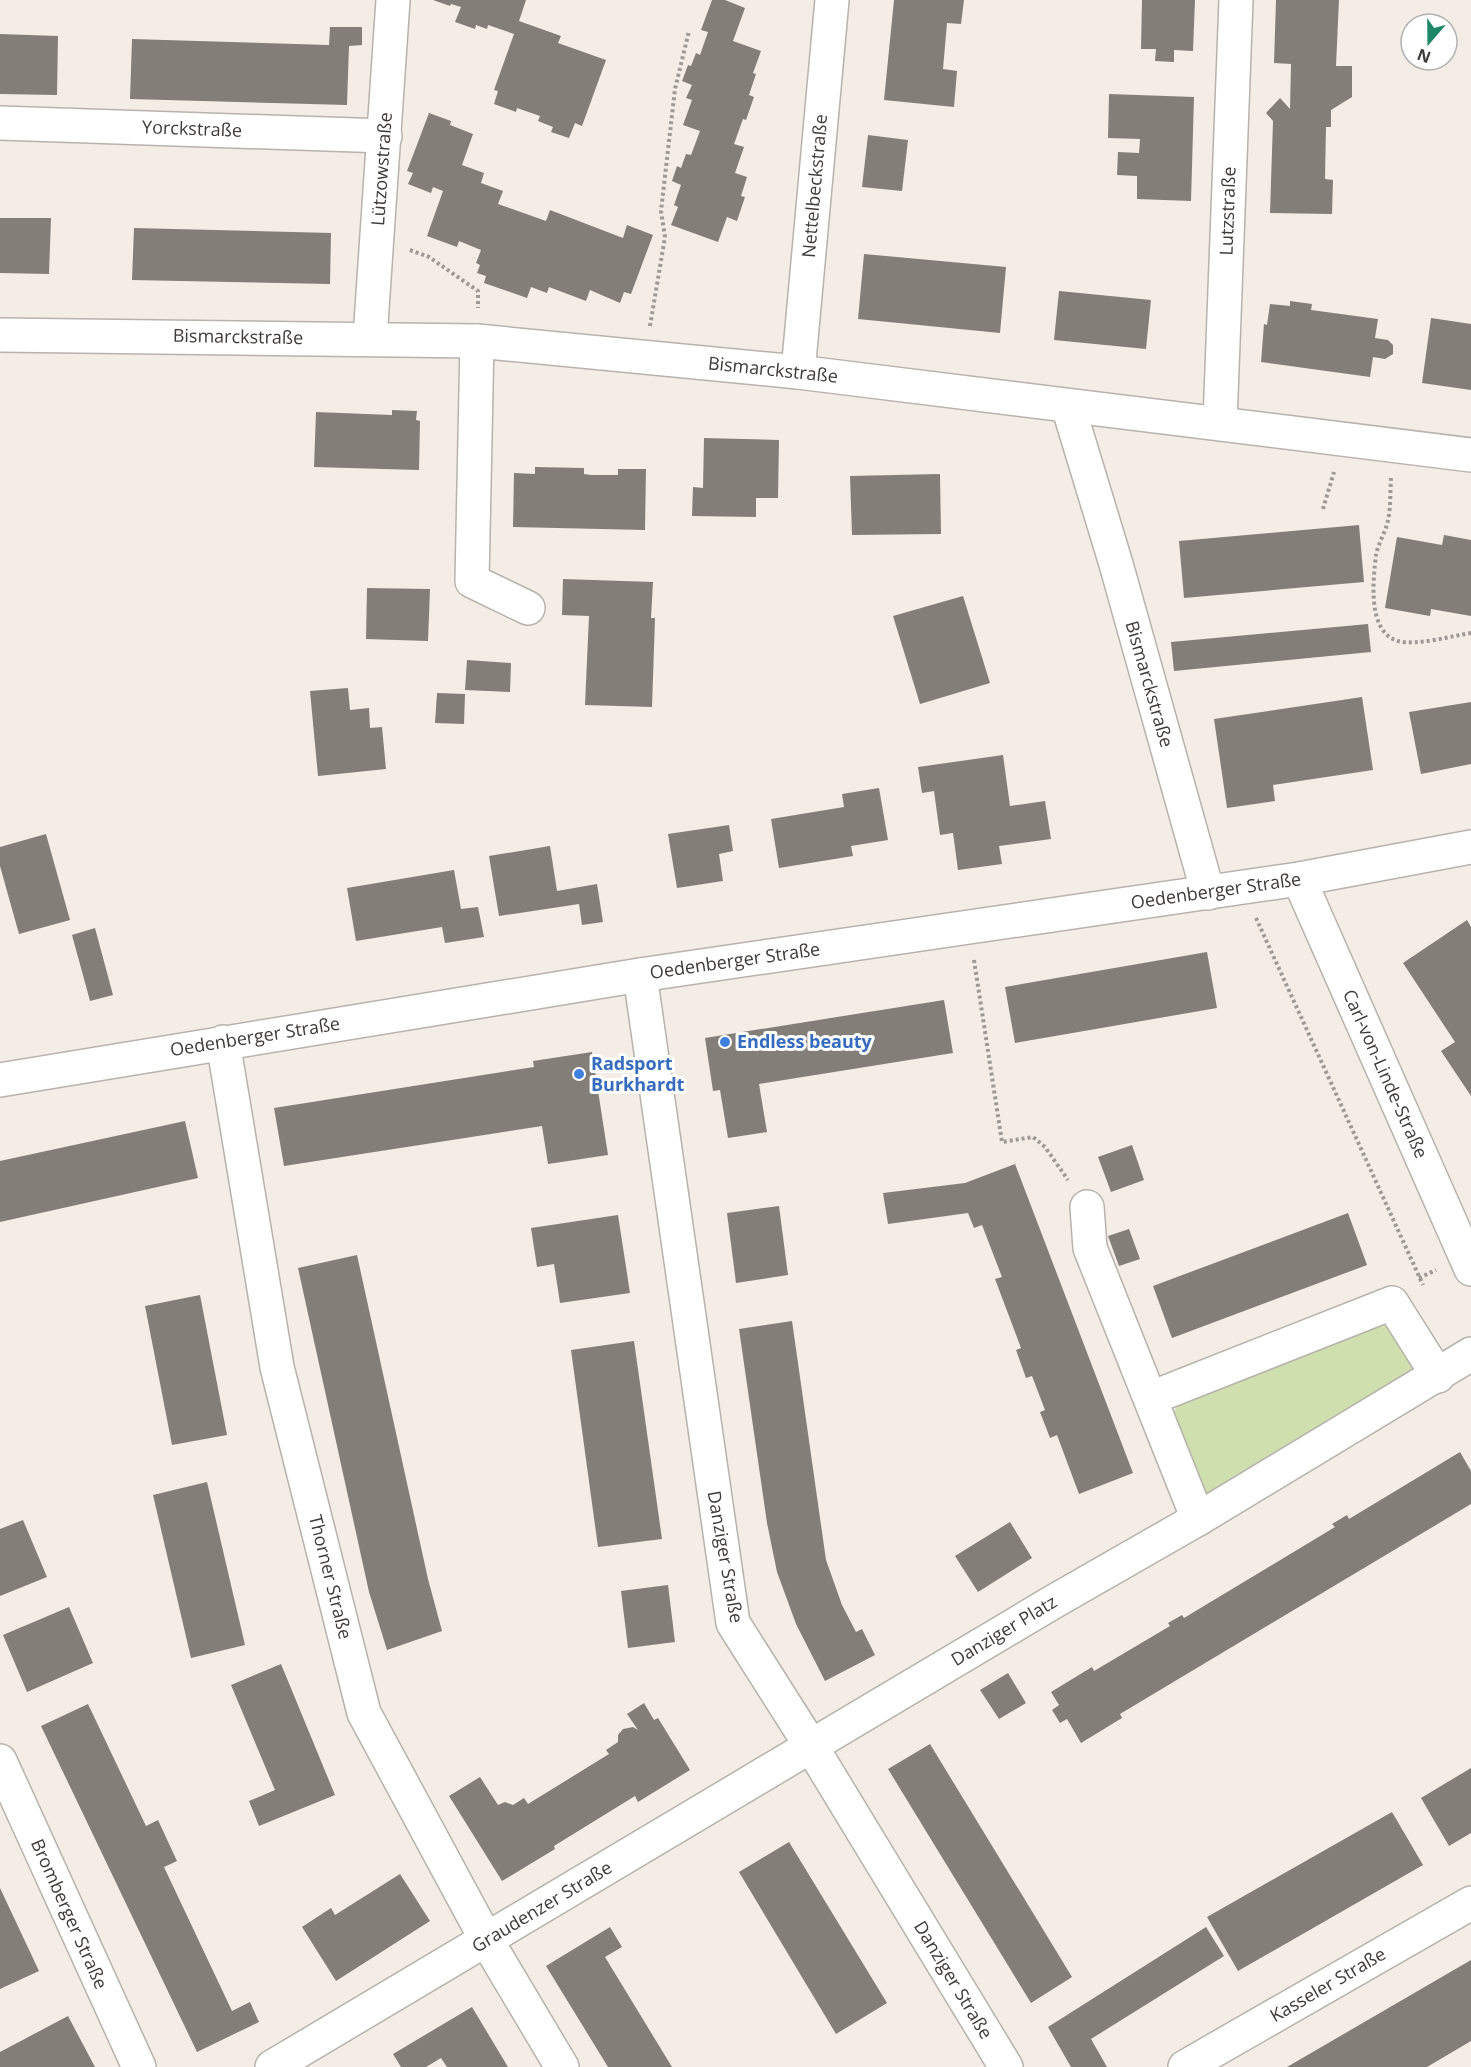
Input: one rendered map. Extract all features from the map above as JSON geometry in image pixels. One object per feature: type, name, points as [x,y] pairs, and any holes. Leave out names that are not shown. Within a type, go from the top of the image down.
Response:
[{"type":"street","name":"Lützowstraße","points":[[370,338],[393,0]]},
{"type":"street","name":"Nettelbeckstraße","points":[[798,372],[832,0]]},
{"type":"street","name":"Lutzstraße","points":[[1220,422],[1236,0]]},
{"type":"street","name":"Yorckstraße","points":[[0,123],[385,136]]},
{"type":"street","name":"Bismarckstraße","points":[[0,335],[477,341],[798,372],[1068,406],[1220,422],[1471,455]]},
{"type":"street","points":[[477,341],[472,581],[528,608]]},
{"type":"street","name":"Bismarckstraße","points":[[1068,406],[1116,564],[1208,892]]},
{"type":"street","name":"Oedenberger Straße","points":[[0,1080],[640,975],[1299,879],[1471,847]]},
{"type":"street","name":"Carl-von-Linde-Straße","points":[[1299,879],[1468,1263]]},
{"type":"street","name":"Danziger Straße","points":[[640,975],[733,1623],[811,1746],[1006,2067]]},
{"type":"street","name":"Thorner Straße","points":[[223,1042],[277,1367],[364,1713],[487,1941],[562,2067]]},
{"type":"street","points":[[1087,1207],[1090,1248],[1198,1519]]},
{"type":"street","points":[[1151,1398],[1392,1303],[1438,1376]]},
{"type":"street","name":"Danziger Platz","points":[[811,1746],[1198,1519],[1471,1354]]},
{"type":"street","name":"Graudenzer Straße","points":[[272,2067],[811,1746]]},
{"type":"street","name":"Bromberger Straße","points":[[0,1761],[139,2067]]},
{"type":"street","name":"Kasseler Straße","points":[[1185,2067],[1471,1903]]},
{"type":"path","points":[[644,357],[665,237],[661,211],[675,89],[690,31]]},
{"type":"path","points":[[409,249],[429,256],[478,291],[477,341]]},
{"type":"path","points":[[1392,445],[1388,519],[1377,553],[1374,603],[1380,629],[1386,636],[1399,641],[1412,642],[1471,633]]},
{"type":"path","points":[[1242,887],[1425,1288]]},
{"type":"path","points":[[968,926],[1002,1142],[1033,1137],[1045,1147],[1087,1207]]},
{"type":"path","points":[[1392,1303],[1419,1278],[1468,1263]]},
{"type":"green space","points":[[1383,1325],[1395,1329],[1416,1370],[1216,1496],[1204,1493],[1172,1423],[1173,1413],[1179,1403],[1354,1333]]},
{"type":"building","points":[[433,0],[526,0],[519,21],[561,36],[558,43],[606,60],[582,126],[575,123],[569,138],[551,132],[553,127],[538,121],[540,116],[517,108],[516,112],[494,104],[498,91],[494,90],[514,34],[488,25],[487,29],[476,25],[475,29],[455,22],[461,7]]},
{"type":"building","points":[[712,0],[725,0],[745,8],[733,41],[761,51],[753,73],[756,74],[749,95],[754,97],[734,144],[744,147],[735,173],[747,177],[741,196],[745,197],[737,221],[727,217],[718,242],[671,225],[678,207],[674,205],[681,185],[672,181],[677,166],[681,168],[686,154],[691,155],[700,131],[683,125],[692,100],[686,98],[692,85],[682,81],[696,53],[700,55],[708,32],[701,30]]},
{"type":"building","points":[[894,0],[964,0],[961,24],[947,23],[943,69],[957,71],[954,107],[884,100]]},
{"type":"building","points":[[1142,0],[1195,0],[1193,51],[1174,50],[1174,62],[1155,61],[1156,49],[1141,49]]},
{"type":"building","points":[[1276,0],[1339,0],[1336,66],[1352,66],[1352,97],[1331,110],[1331,127],[1326,127],[1325,179],[1333,180],[1332,214],[1270,213],[1273,121],[1266,113],[1280,98],[1290,109],[1291,64],[1274,63]]},
{"type":"building","points":[[330,27],[362,27],[362,45],[349,46],[347,105],[130,99],[132,39],[329,45]]},
{"type":"building","points":[[0,34],[58,36],[57,95],[0,94]]},
{"type":"building","points":[[1109,94],[1194,97],[1191,201],[1137,199],[1137,176],[1117,175],[1118,152],[1139,153],[1140,139],[1108,138]]},
{"type":"building","points":[[429,113],[451,121],[450,125],[473,134],[462,165],[484,173],[481,183],[503,191],[498,204],[546,221],[550,210],[623,238],[627,225],[653,235],[631,294],[624,292],[620,303],[590,290],[586,301],[549,287],[547,293],[531,287],[527,298],[484,283],[486,276],[477,273],[480,265],[476,263],[481,250],[459,241],[457,247],[427,236],[443,191],[433,187],[431,193],[408,184],[413,173],[407,171]]},
{"type":"building","points":[[868,135],[908,140],[902,191],[862,187]]},
{"type":"building","points":[[0,218],[51,218],[49,274],[0,273]]},
{"type":"building","points":[[134,228],[331,233],[330,284],[132,280]]},
{"type":"building","points":[[864,254],[1006,267],[1000,333],[858,319]]},
{"type":"building","points":[[1059,291],[1151,300],[1146,349],[1054,340]]},
{"type":"building","points":[[1290,301],[1312,304],[1311,310],[1378,319],[1375,338],[1388,340],[1393,345],[1393,354],[1385,359],[1373,357],[1370,377],[1261,362],[1264,324],[1267,325],[1270,304],[1290,306]]},
{"type":"building","points":[[1431,318],[1471,324],[1471,390],[1422,383]]},
{"type":"building","points":[[392,410],[417,411],[416,420],[420,421],[419,470],[314,467],[316,412],[392,415]]},
{"type":"building","points":[[704,438],[779,440],[778,498],[756,498],[756,517],[692,516],[693,487],[703,488]]},
{"type":"building","points":[[535,467],[584,468],[584,474],[591,475],[618,475],[618,469],[646,469],[645,530],[513,527],[514,473],[535,474]]},
{"type":"building","points":[[940,474],[941,534],[852,535],[850,476]]},
{"type":"building","points":[[1359,525],[1364,582],[1184,598],[1179,541]]},
{"type":"building","points":[[1444,535],[1471,540],[1471,616],[1431,609],[1430,616],[1385,608],[1397,537],[1442,545]]},
{"type":"building","points":[[563,579],[653,582],[651,618],[655,618],[652,707],[585,705],[589,616],[562,615]]},
{"type":"building","points":[[367,588],[430,589],[428,641],[366,639]]},
{"type":"building","points":[[963,596],[990,683],[920,704],[893,616]]},
{"type":"building","points":[[1368,624],[1371,652],[1174,671],[1171,642]]},
{"type":"building","points":[[467,660],[511,663],[510,692],[465,690]]},
{"type":"building","points":[[348,688],[350,710],[369,708],[370,728],[382,727],[386,769],[318,776],[310,691]]},
{"type":"building","points":[[437,693],[465,694],[464,724],[435,723]]},
{"type":"building","points":[[1362,697],[1373,770],[1273,785],[1275,801],[1227,808],[1214,719]]},
{"type":"building","points":[[1471,702],[1471,764],[1421,774],[1409,712]]},
{"type":"building","points":[[1003,755],[1010,806],[1045,801],[1051,839],[999,846],[1002,864],[958,870],[953,833],[940,835],[934,791],[922,793],[918,767]]},
{"type":"building","points":[[879,788],[888,840],[851,846],[853,856],[779,868],[771,819],[844,807],[842,794]]},
{"type":"building","points":[[729,825],[733,851],[719,854],[723,881],[677,888],[668,834]]},
{"type":"building","points":[[46,834],[70,920],[19,934],[0,866],[0,847]]},
{"type":"building","points":[[550,846],[557,891],[597,884],[603,922],[582,925],[579,904],[499,916],[489,856]]},
{"type":"building","points":[[454,870],[461,909],[478,907],[484,937],[445,943],[442,927],[356,941],[347,888]]},
{"type":"building","points":[[1467,920],[1471,927],[1471,1096],[1441,1051],[1455,1042],[1403,963]]},
{"type":"building","points":[[95,928],[113,995],[90,1001],[72,935]]},
{"type":"building","points":[[1207,952],[1217,1008],[1015,1043],[1005,987]]},
{"type":"building","points":[[944,1000],[953,1053],[759,1084],[767,1132],[728,1138],[720,1090],[713,1091],[705,1038]]},
{"type":"building","points":[[592,1052],[608,1155],[548,1164],[542,1126],[284,1166],[274,1108],[534,1067],[533,1061]]},
{"type":"building","points":[[185,1121],[198,1178],[0,1222],[0,1161]]},
{"type":"building","points":[[1132,1145],[1144,1180],[1111,1192],[1098,1157]]},
{"type":"building","points":[[1015,1164],[1133,1473],[1079,1494],[1057,1435],[1050,1438],[1040,1412],[1045,1410],[1032,1376],[1026,1378],[1016,1350],[1021,1348],[995,1279],[1002,1277],[982,1225],[974,1228],[968,1213],[888,1224],[883,1193],[965,1183]]},
{"type":"building","points":[[779,1206],[788,1275],[736,1283],[727,1213]]},
{"type":"building","points":[[1348,1213],[1367,1265],[1172,1338],[1153,1286]]},
{"type":"building","points":[[618,1215],[630,1293],[560,1303],[554,1264],[537,1267],[531,1228]]},
{"type":"building","points":[[1129,1229],[1140,1259],[1119,1266],[1108,1236]]},
{"type":"building","points":[[357,1255],[428,1579],[442,1631],[387,1650],[369,1592],[298,1268]]},
{"type":"building","points":[[200,1295],[227,1435],[172,1445],[145,1306]]},
{"type":"building","points":[[792,1321],[826,1560],[842,1605],[856,1632],[862,1629],[875,1655],[825,1681],[796,1624],[777,1572],[767,1523],[739,1329]]},
{"type":"building","points":[[634,1341],[662,1539],[598,1547],[571,1350]]},
{"type":"building","points":[[1460,1452],[1471,1471],[1471,1504],[1120,1714],[1122,1718],[1081,1743],[1067,1719],[1060,1723],[1052,1710],[1059,1705],[1051,1692],[1092,1667],[1094,1671],[1170,1626],[1168,1623],[1182,1615],[1184,1618],[1335,1527],[1332,1524],[1347,1515],[1349,1519]]},
{"type":"building","points":[[207,1482],[245,1645],[191,1658],[153,1495]]},
{"type":"building","points":[[23,1520],[47,1577],[0,1596],[0,1529]]},
{"type":"building","points":[[1010,1522],[1032,1558],[978,1592],[955,1556]]},
{"type":"building","points":[[668,1585],[675,1642],[628,1648],[621,1591]]},
{"type":"building","points":[[69,1607],[93,1663],[27,1692],[3,1635]]},
{"type":"building","points":[[281,1664],[335,1795],[259,1826],[249,1801],[275,1790],[231,1685]]},
{"type":"building","points":[[1008,1673],[1026,1703],[999,1719],[980,1690]]},
{"type":"building","points":[[644,1703],[654,1720],[658,1718],[690,1770],[638,1802],[635,1796],[502,1881],[449,1796],[480,1777],[498,1805],[505,1802],[513,1805],[524,1798],[528,1804],[609,1754],[606,1750],[618,1742],[618,1735],[623,1729],[633,1727],[638,1730],[627,1714]]},
{"type":"building","points":[[88,1704],[146,1826],[158,1820],[177,1861],[164,1867],[232,2011],[250,2002],[259,2022],[197,2052],[41,1726]]},
{"type":"building","points":[[930,1744],[1072,1977],[1031,2003],[888,1769]]},
{"type":"building","points":[[1471,1768],[1471,1833],[1449,1846],[1421,1798]]},
{"type":"building","points":[[1392,1812],[1423,1865],[1238,1971],[1207,1917]]},
{"type":"building","points":[[789,1842],[887,2003],[836,2034],[739,1872]]},
{"type":"building","points":[[400,1874],[430,1921],[336,1981],[302,1927],[331,1908],[335,1915]]},
{"type":"building","points":[[0,1888],[39,1971],[0,1989]]},
{"type":"building","points":[[610,1927],[622,1947],[605,1957],[672,2067],[608,2067],[546,1966]]},
{"type":"building","points":[[1206,1927],[1224,1956],[1091,2039],[1107,2067],[1071,2067],[1048,2027]]},
{"type":"building","points":[[1471,1960],[1471,2041],[1427,2067],[1287,2067]]},
{"type":"building","points":[[472,2007],[508,2067],[447,2067],[441,2058],[426,2067],[401,2067],[393,2054]]},
{"type":"building","points":[[68,2016],[95,2067],[0,2067],[0,2052]]},
{"type":"place","name":"Endless beauty","points":[[725,1042]]},
{"type":"place","name":"Radsport Burkhardt","points":[[579,1074]]}]
